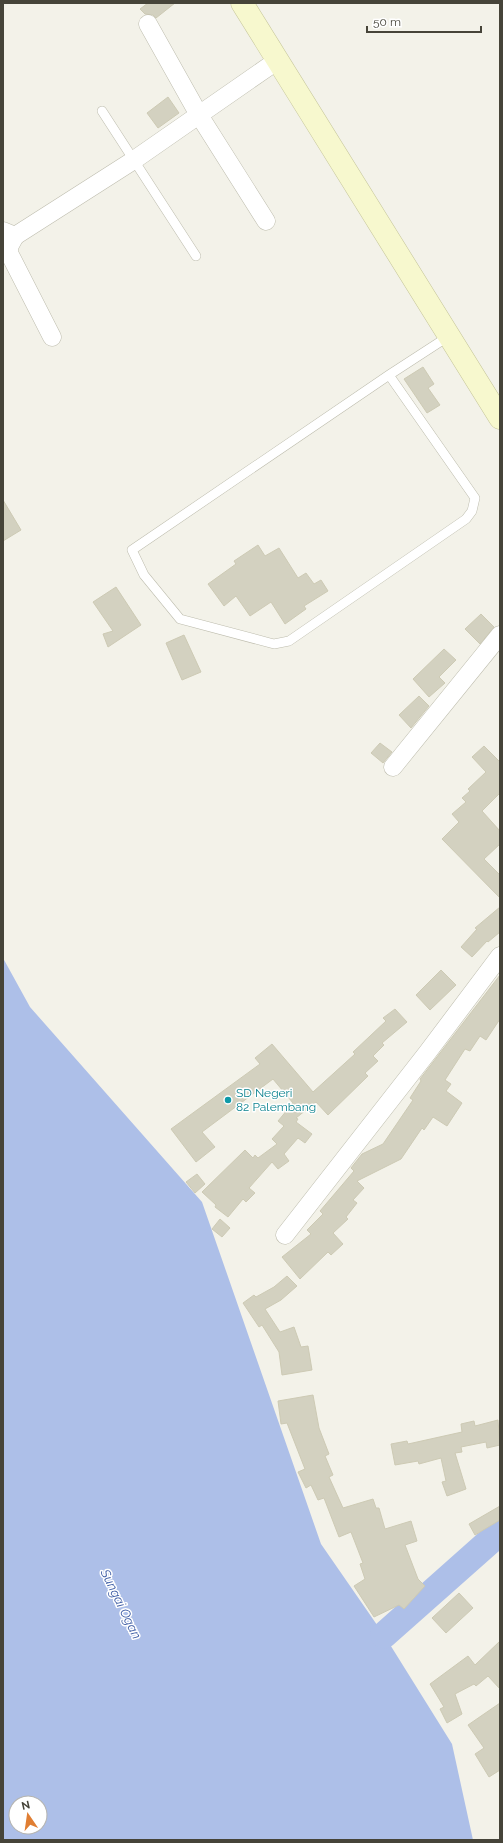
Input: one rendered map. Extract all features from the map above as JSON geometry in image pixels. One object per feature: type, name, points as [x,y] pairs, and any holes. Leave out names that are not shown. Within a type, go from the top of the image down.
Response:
[{"type":"street","points":[[242,3],[500,418]]},
{"type":"street","points":[[148,24],[198,115],[266,221]]},
{"type":"street","points":[[52,337],[9,253],[9,234],[134,160],[278,60]]},
{"type":"street","points":[[393,767],[500,635]]},
{"type":"street","points":[[286,1235],[500,956]]},
{"type":"lane","points":[[102,111],[196,256]]},
{"type":"lane","points":[[389,375],[475,498],[472,511],[466,519],[289,641],[274,644],[180,619],[144,575],[132,550],[389,375],[449,336]]},
{"type":"water","name":"Sungai Ogan","points":[[3,958],[30,1007],[202,1202],[321,1544],[384,1635],[452,1744],[473,1840],[3,1840]]},
{"type":"building","points":[[148,3],[175,3],[156,18],[153,15],[145,14],[140,9]]},
{"type":"building","points":[[168,97],[179,113],[158,128],[147,113]]},
{"type":"building","points":[[423,367],[434,384],[428,388],[440,405],[427,413],[404,379]]},
{"type":"building","points":[[3,500],[21,530],[3,541]]},
{"type":"building","points":[[258,545],[265,556],[279,548],[298,578],[306,573],[314,584],[321,580],[328,591],[304,606],[306,609],[285,624],[271,602],[250,616],[236,596],[224,606],[208,584],[236,564],[234,561]]},
{"type":"building","points":[[116,587],[141,625],[108,647],[103,634],[113,631],[93,602]]},
{"type":"building","points":[[481,614],[494,627],[480,644],[465,629]]},
{"type":"building","points":[[184,635],[201,672],[182,680],[166,643]]},
{"type":"building","points":[[444,649],[456,660],[439,677],[445,683],[429,697],[413,679]]},
{"type":"building","points":[[419,696],[429,706],[411,728],[399,715]]},
{"type":"building","points":[[380,743],[392,752],[383,763],[371,753]]},
{"type":"building","points":[[484,746],[500,762],[500,793],[482,811],[500,831],[500,844],[484,859],[500,875],[500,898],[442,839],[459,822],[452,814],[466,802],[462,798],[470,791],[468,789],[486,772],[472,757]]},
{"type":"building","points":[[500,907],[500,932],[488,942],[487,941],[472,957],[461,947],[477,929],[475,928]]},
{"type":"building","points":[[441,970],[456,985],[430,1010],[416,995]]},
{"type":"building","points":[[500,975],[500,1019],[486,1040],[480,1036],[470,1051],[465,1049],[445,1080],[451,1084],[446,1091],[462,1103],[447,1126],[433,1117],[424,1130],[422,1128],[401,1159],[357,1181],[364,1188],[353,1200],[357,1203],[346,1217],[348,1219],[333,1233],[343,1244],[331,1255],[328,1252],[300,1279],[282,1257],[311,1234],[307,1230],[323,1214],[320,1211],[354,1171],[351,1168],[362,1154],[383,1144],[413,1100],[410,1098],[421,1081],[420,1079]]},
{"type":"building","points":[[395,1009],[407,1022],[382,1043],[384,1045],[373,1056],[378,1061],[365,1073],[368,1076],[328,1115],[316,1102],[296,1118],[298,1119],[296,1122],[312,1134],[305,1143],[298,1138],[284,1154],[289,1161],[278,1169],[272,1162],[249,1188],[255,1193],[246,1202],[243,1199],[228,1217],[215,1207],[216,1205],[202,1192],[245,1150],[253,1158],[255,1155],[258,1158],[277,1144],[272,1139],[284,1126],[278,1121],[293,1103],[273,1079],[202,1132],[215,1147],[196,1162],[171,1129],[260,1064],[255,1058],[272,1044],[313,1092],[355,1054],[353,1052],[386,1021],[383,1018]]},
{"type":"building","points":[[197,1174],[205,1184],[195,1193],[186,1182]]},
{"type":"building","points":[[220,1219],[230,1228],[222,1237],[212,1229]]},
{"type":"building","points":[[287,1276],[297,1286],[281,1300],[265,1309],[280,1332],[294,1327],[301,1347],[308,1346],[312,1370],[282,1375],[279,1352],[262,1325],[259,1327],[243,1303],[254,1295],[256,1297],[274,1287]]},
{"type":"building","points":[[313,1395],[319,1428],[329,1454],[325,1456],[333,1475],[329,1477],[343,1508],[373,1499],[376,1508],[379,1508],[385,1529],[411,1521],[417,1541],[405,1545],[418,1579],[425,1586],[404,1609],[399,1605],[374,1617],[354,1586],[365,1579],[360,1564],[363,1563],[351,1532],[339,1537],[324,1498],[318,1500],[311,1485],[306,1488],[298,1472],[305,1469],[287,1423],[281,1424],[278,1401]]},
{"type":"building","points":[[498,1420],[500,1445],[487,1448],[486,1442],[461,1447],[462,1452],[455,1453],[466,1489],[447,1496],[442,1482],[446,1481],[441,1458],[419,1464],[418,1461],[395,1465],[391,1444],[407,1441],[408,1444],[462,1432],[461,1424],[474,1421],[475,1426]]},
{"type":"building","points":[[500,1506],[500,1520],[475,1535],[469,1524]]},
{"type":"building","points":[[459,1593],[473,1608],[446,1633],[432,1618]]},
{"type":"building","points":[[500,1641],[500,1689],[488,1676],[476,1686],[474,1684],[455,1694],[462,1714],[447,1723],[440,1709],[444,1707],[430,1684],[468,1656],[475,1665]]},
{"type":"building","points":[[500,1703],[500,1770],[489,1777],[475,1754],[484,1748],[468,1725]]},
{"type":"waterway","points":[[384,1635],[500,1532]]},
{"type":"place","name":"SD Negeri 82 Palembang","points":[[228,1100]]}]
